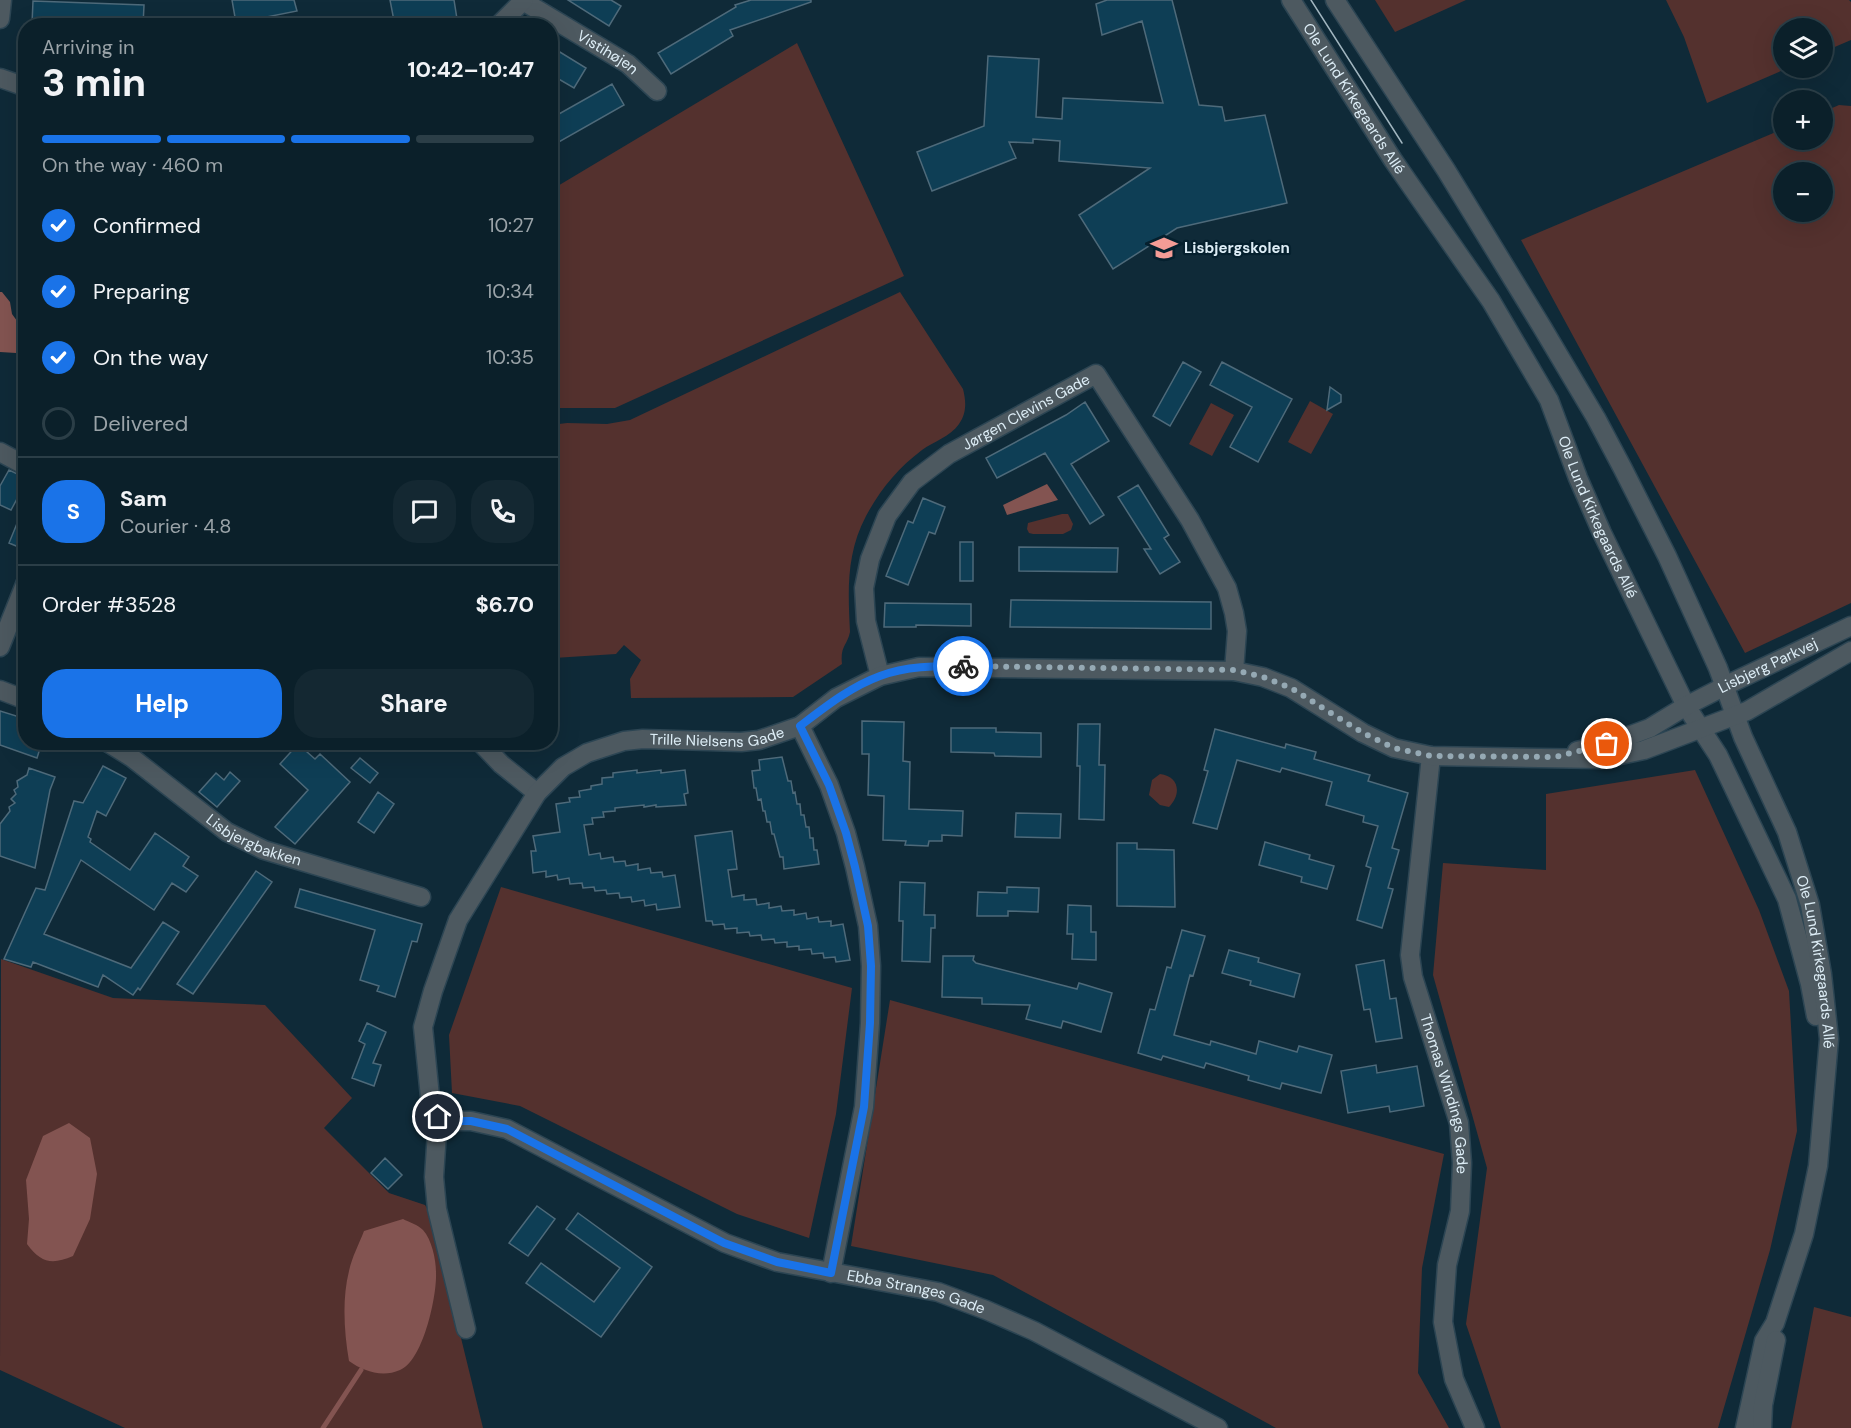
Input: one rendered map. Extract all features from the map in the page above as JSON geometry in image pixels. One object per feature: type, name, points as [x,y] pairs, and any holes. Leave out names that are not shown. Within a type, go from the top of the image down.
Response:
[{"type":"street","points":[[0,19],[2,0]]},
{"type":"street","name":"Vistihøjen","points":[[506,18],[524,0],[553,18]]},
{"type":"street","name":"Ole Lund Kirkegaards Allé","points":[[1291,0],[1380,141],[1491,301],[1549,400],[1578,478],[1602,533],[1686,706],[1718,755],[1787,899],[1810,984],[1825,1071]]},
{"type":"street","name":"Ole Lund Kirkegaards Allé","points":[[1335,0],[1446,170],[1596,418],[1667,555],[1718,668],[1735,716],[1787,832],[1810,905],[1822,974],[1829,1039],[1818,1166],[1804,1234],[1775,1323],[1764,1341],[1745,1428]]},
{"type":"street","name":"Vistihøjen","points":[[558,21],[628,64],[657,91]]},
{"type":"street","points":[[0,78],[18,84]]},
{"type":"street","name":"Jørgen Clevins Gade","points":[[880,676],[866,621],[864,588],[870,559],[886,516],[912,482],[949,454],[1096,374],[1190,520],[1227,588],[1234,613],[1237,644],[1234,670]]},
{"type":"street","points":[[0,452],[18,462]]},
{"type":"street","points":[[0,647],[18,602]]},
{"type":"street","name":"Lisbjerg Parkvej","points":[[1686,706],[1851,626]]},
{"type":"street","name":"Lisbjerg Parkvej","points":[[1735,716],[1784,692],[1851,651]]},
{"type":"street","name":"Trille Nielsens Gade","points":[[466,1329],[437,1209],[434,1177],[438,1117],[432,1111],[423,1026],[458,920],[537,793],[563,767],[587,753],[613,744],[643,739],[741,742],[759,740],[800,726],[836,698],[880,676],[919,667],[943,666],[1234,670],[1263,677],[1291,688],[1363,733],[1394,748],[1431,756],[1601,759],[1644,750],[1735,716]]},
{"type":"street","points":[[0,690],[18,697]]},
{"type":"street","name":"Trille Nielsens Gade","points":[[1555,757],[1607,744],[1650,728],[1686,706]]},
{"type":"street","points":[[800,726],[829,785],[846,833],[868,926],[871,966],[870,1023],[864,1107],[831,1273]]},
{"type":"street","name":"Lisbjergbakken","points":[[119,750],[227,832],[292,859],[421,897]]},
{"type":"street","points":[[488,750],[537,793]]},
{"type":"street","name":"Thomas Windings Gade","points":[[1431,756],[1410,956],[1413,977],[1459,1123],[1462,1163],[1460,1211],[1448,1265],[1443,1322],[1454,1379],[1475,1428]]},
{"type":"street","name":"Ebba Stranges Gade","points":[[438,1117],[507,1129],[724,1243],[777,1262],[938,1292],[986,1310],[1034,1330],[1218,1428]]},
{"type":"street","name":"Ole Lund Kirkegaards Allé","points":[[1762,1428],[1763,1405],[1776,1337],[1775,1323]]},
{"type":"shaded area","points":[[1375,0],[1466,0],[1395,32]]},
{"type":"shaded area","points":[[1666,0],[1849,0],[1851,2],[1851,40],[1833,48],[1833,18],[1773,18],[1773,74],[1707,103],[1684,37]]},
{"type":"shaded area","points":[[797,43],[904,276],[615,408],[558,408],[558,186]]},
{"type":"shaded area","points":[[1839,105],[1851,106],[1851,603],[1745,653],[1521,240],[1773,133],[1773,150],[1833,150],[1833,108]]},
{"type":"shaded area","points":[[0,292],[2,292],[10,302],[12,314],[18,322],[18,350],[16,353],[0,352]]},
{"type":"shaded area","points":[[900,292],[963,389],[965,402],[962,420],[956,428],[913,457],[897,472],[877,497],[859,530],[855,544],[849,587],[850,632],[843,650],[842,664],[793,697],[631,698],[630,679],[641,660],[624,645],[616,654],[558,658],[558,424],[607,424],[630,420]]},
{"type":"shaded area","points":[[1310,401],[1333,414],[1311,454],[1288,442]]},
{"type":"shaded area","points":[[1211,403],[1234,415],[1212,456],[1189,444]]},
{"type":"shaded area","points":[[1047,484],[1058,500],[1007,515],[1003,505]]},
{"type":"shaded area","points":[[1068,514],[1073,524],[1071,530],[1063,534],[1033,534],[1027,529],[1028,523]]},
{"type":"shaded area","points":[[1695,770],[1759,910],[1789,991],[1797,1131],[1770,1250],[1718,1428],[1501,1428],[1466,1324],[1487,1168],[1433,975],[1443,863],[1546,870],[1546,794]]},
{"type":"shaded area","points":[[1160,774],[1166,775],[1175,782],[1176,797],[1169,807],[1160,805],[1149,795],[1152,780]]},
{"type":"shaded area","points":[[501,887],[852,988],[836,1114],[809,1238],[737,1214],[520,1106],[452,1093],[449,1035]]},
{"type":"shaded area","points":[[1,959],[113,998],[265,1005],[352,1098],[324,1128],[389,1193],[425,1205],[431,1215],[483,1428],[125,1428],[0,1370]]},
{"type":"shaded area","points":[[890,1000],[1444,1154],[1422,1268],[1418,1373],[1449,1428],[1276,1428],[993,1275],[851,1246]]},
{"type":"shaded area","points":[[69,1123],[90,1138],[97,1174],[90,1219],[73,1256],[53,1261],[42,1259],[27,1244],[29,1219],[26,1180],[43,1136]]},
{"type":"shaded area","points":[[403,1219],[423,1230],[431,1245],[436,1268],[434,1297],[422,1341],[408,1364],[393,1372],[373,1372],[349,1361],[344,1316],[347,1282],[352,1261],[364,1231]]},
{"type":"shaded area","points":[[1814,1307],[1851,1317],[1851,1428],[1791,1428]]},
{"type":"building","points":[[232,0],[294,0],[297,11],[261,18],[235,18]]},
{"type":"building","points":[[390,0],[454,0],[457,18],[393,18]]},
{"type":"building","points":[[568,0],[611,0],[621,6],[609,26]]},
{"type":"building","points":[[751,0],[811,0],[811,2],[730,30],[733,36],[671,74],[658,53],[736,7],[735,5]]},
{"type":"building","points":[[1107,0],[1172,0],[1199,105],[1222,107],[1225,121],[1265,115],[1287,203],[1177,228],[1113,269],[1079,215],[1150,168],[1059,161],[1060,141],[1033,139],[1033,143],[1009,142],[1016,158],[932,191],[917,152],[984,126],[988,56],[1039,59],[1036,117],[1062,119],[1063,98],[1163,103],[1142,21],[1102,35],[1096,4]]},
{"type":"building","points":[[33,1],[144,5],[143,18],[32,18]]},
{"type":"building","points":[[558,51],[586,68],[574,88],[558,79]]},
{"type":"building","points":[[612,84],[624,105],[558,142],[558,114]]},
{"type":"building","points":[[1183,362],[1201,372],[1170,426],[1153,416]]},
{"type":"building","points":[[1222,362],[1292,399],[1258,462],[1230,447],[1252,407],[1210,385]]},
{"type":"building","points":[[1330,387],[1341,395],[1341,402],[1327,410]]},
{"type":"building","points":[[1085,402],[1109,441],[1071,464],[1104,515],[1090,524],[1045,453],[997,478],[986,458],[1066,415]]},
{"type":"building","points":[[9,470],[18,474],[18,497],[11,510],[0,505],[0,486]]},
{"type":"building","points":[[1138,485],[1169,535],[1164,538],[1180,562],[1160,574],[1144,549],[1151,549],[1118,497]]},
{"type":"building","points":[[923,498],[945,507],[935,534],[929,532],[908,585],[886,576],[908,521],[913,523]]},
{"type":"building","points":[[18,521],[18,547],[9,543]]},
{"type":"building","points":[[960,542],[973,542],[973,581],[960,581]]},
{"type":"building","points":[[1019,547],[1118,548],[1117,572],[1019,571]]},
{"type":"building","points":[[1011,600],[1211,602],[1211,629],[1010,627]]},
{"type":"building","points":[[885,603],[971,604],[971,626],[884,627]]},
{"type":"building","points":[[0,711],[18,717],[18,750],[40,750],[37,758],[0,745]]},
{"type":"building","points":[[862,721],[904,722],[903,761],[910,762],[909,809],[963,811],[962,836],[942,835],[942,841],[929,841],[928,846],[905,845],[906,841],[883,840],[884,796],[868,795],[869,754],[862,754]]},
{"type":"building","points":[[1078,724],[1100,724],[1099,765],[1105,765],[1104,820],[1079,819]]},
{"type":"building","points":[[951,728],[996,728],[996,732],[1041,733],[1041,757],[951,752]]},
{"type":"building","points":[[1215,729],[1285,748],[1286,744],[1316,752],[1314,759],[1370,775],[1368,781],[1408,793],[1392,848],[1399,850],[1388,888],[1393,889],[1382,928],[1357,920],[1371,868],[1366,866],[1378,826],[1363,822],[1364,816],[1326,805],[1332,782],[1282,768],[1280,772],[1237,760],[1217,829],[1193,823],[1208,771],[1204,770]]},
{"type":"building","points":[[293,750],[305,750],[315,759],[320,754],[350,782],[295,844],[275,827],[308,790],[280,764]]},
{"type":"building","points":[[782,757],[788,781],[791,781],[797,804],[800,804],[801,815],[804,815],[806,827],[809,827],[810,838],[813,838],[819,864],[784,869],[783,857],[780,857],[770,822],[767,822],[761,799],[758,800],[752,771],[760,770],[759,760]]},
{"type":"building","points":[[360,758],[378,773],[370,783],[351,768]]},
{"type":"building","points":[[103,766],[126,778],[106,816],[97,811],[88,837],[91,839],[90,842],[130,870],[155,833],[189,857],[183,866],[198,876],[186,892],[172,883],[154,910],[81,860],[44,934],[131,968],[163,922],[179,932],[140,990],[138,988],[133,995],[103,975],[98,987],[33,962],[31,967],[4,959],[36,888],[45,890],[74,801],[83,803]]},
{"type":"building","points":[[29,768],[55,777],[50,790],[35,868],[0,856],[0,824],[10,811],[9,807],[15,803],[11,799],[16,794],[14,790],[18,787],[17,781],[27,775]]},
{"type":"building","points":[[637,770],[637,773],[661,770],[661,773],[685,770],[688,793],[684,794],[686,805],[644,807],[644,805],[615,808],[615,811],[603,812],[604,817],[592,818],[593,824],[584,825],[589,855],[600,853],[601,859],[613,857],[614,862],[625,861],[626,866],[638,864],[638,870],[650,868],[651,873],[662,872],[663,877],[675,875],[680,907],[657,910],[656,904],[645,906],[644,900],[632,902],[631,897],[620,898],[619,893],[607,894],[606,890],[595,891],[594,887],[583,888],[582,883],[570,884],[569,878],[558,880],[557,875],[546,877],[546,871],[533,873],[531,851],[536,851],[533,836],[560,832],[556,804],[570,802],[569,798],[580,797],[579,791],[602,784],[602,778],[613,777],[613,773]]},
{"type":"building","points":[[230,772],[240,781],[217,807],[199,792],[216,773],[224,780]]},
{"type":"building","points":[[378,792],[394,804],[374,833],[358,822]]},
{"type":"building","points":[[1016,813],[1061,814],[1060,838],[1015,837]]},
{"type":"building","points":[[732,831],[737,869],[728,870],[732,897],[744,895],[744,900],[756,899],[757,905],[769,903],[769,908],[781,906],[782,911],[794,910],[794,915],[806,913],[807,919],[818,917],[819,922],[831,921],[831,926],[843,924],[850,960],[836,962],[835,957],[824,958],[823,953],[812,954],[811,949],[799,950],[799,946],[787,947],[787,942],[775,943],[774,939],[762,940],[761,935],[750,936],[749,932],[737,933],[737,928],[725,929],[724,924],[713,925],[712,921],[706,921],[695,836]]},
{"type":"building","points":[[1265,842],[1310,855],[1309,859],[1334,866],[1327,889],[1301,882],[1302,877],[1259,865]]},
{"type":"building","points":[[1117,843],[1137,843],[1137,849],[1174,850],[1175,907],[1117,906]]},
{"type":"building","points":[[256,871],[272,882],[193,994],[177,984]]},
{"type":"building","points":[[900,882],[925,883],[924,915],[935,915],[935,928],[931,928],[930,962],[902,961],[903,921],[899,921]]},
{"type":"building","points":[[1007,887],[1039,888],[1038,912],[1008,911],[1008,916],[977,916],[978,892],[1007,893]]},
{"type":"building","points":[[300,889],[422,924],[417,942],[412,941],[395,997],[377,991],[379,986],[360,980],[375,930],[295,907]]},
{"type":"building","points":[[1068,905],[1091,906],[1091,932],[1096,932],[1096,960],[1072,959],[1073,934],[1067,934]]},
{"type":"building","points":[[1182,930],[1205,936],[1193,976],[1190,975],[1174,1035],[1210,1045],[1211,1041],[1256,1054],[1259,1041],[1297,1052],[1299,1046],[1332,1055],[1321,1093],[1282,1083],[1280,1089],[1248,1080],[1249,1076],[1206,1063],[1204,1068],[1163,1056],[1161,1060],[1138,1053],[1150,1009],[1155,1010],[1167,967],[1171,968]]},
{"type":"building","points":[[1229,950],[1259,958],[1258,962],[1300,974],[1294,997],[1250,985],[1251,981],[1222,973]]},
{"type":"building","points":[[943,956],[974,956],[973,960],[976,963],[1077,989],[1079,983],[1112,993],[1101,1032],[1063,1021],[1061,1028],[1026,1019],[1030,1005],[982,1004],[982,998],[942,997]]},
{"type":"building","points":[[1384,960],[1390,999],[1396,998],[1402,1038],[1376,1042],[1370,1009],[1364,1010],[1356,965]]},
{"type":"building","points":[[367,1023],[386,1032],[373,1063],[381,1065],[374,1086],[352,1078],[365,1044],[359,1041]]},
{"type":"building","points":[[1376,1065],[1377,1073],[1417,1066],[1424,1106],[1390,1112],[1389,1106],[1348,1113],[1341,1071]]},
{"type":"building","points":[[385,1158],[402,1175],[388,1189],[371,1173]]},
{"type":"building","points":[[537,1206],[555,1219],[528,1256],[509,1243]]},
{"type":"building","points":[[578,1213],[652,1267],[601,1337],[526,1283],[541,1263],[594,1302],[620,1268],[566,1229]]},
{"type":"waterway","points":[[323,1428],[361,1370]]},
{"type":"tram line","points":[[1311,0],[1402,143]]},
{"type":"way so far","points":[[963,666],[1234,670],[1263,677],[1291,688],[1363,733],[1394,748],[1431,756],[1555,757],[1607,744]]},
{"type":"place","name":"Lisbjergskolen","points":[[1164,248]]},
{"type":"route","points":[[438,1117],[507,1129],[724,1243],[777,1262],[831,1273],[864,1107],[870,1023],[871,966],[868,926],[846,833],[829,785],[800,726],[836,698],[880,676],[919,667],[963,666]]}]
